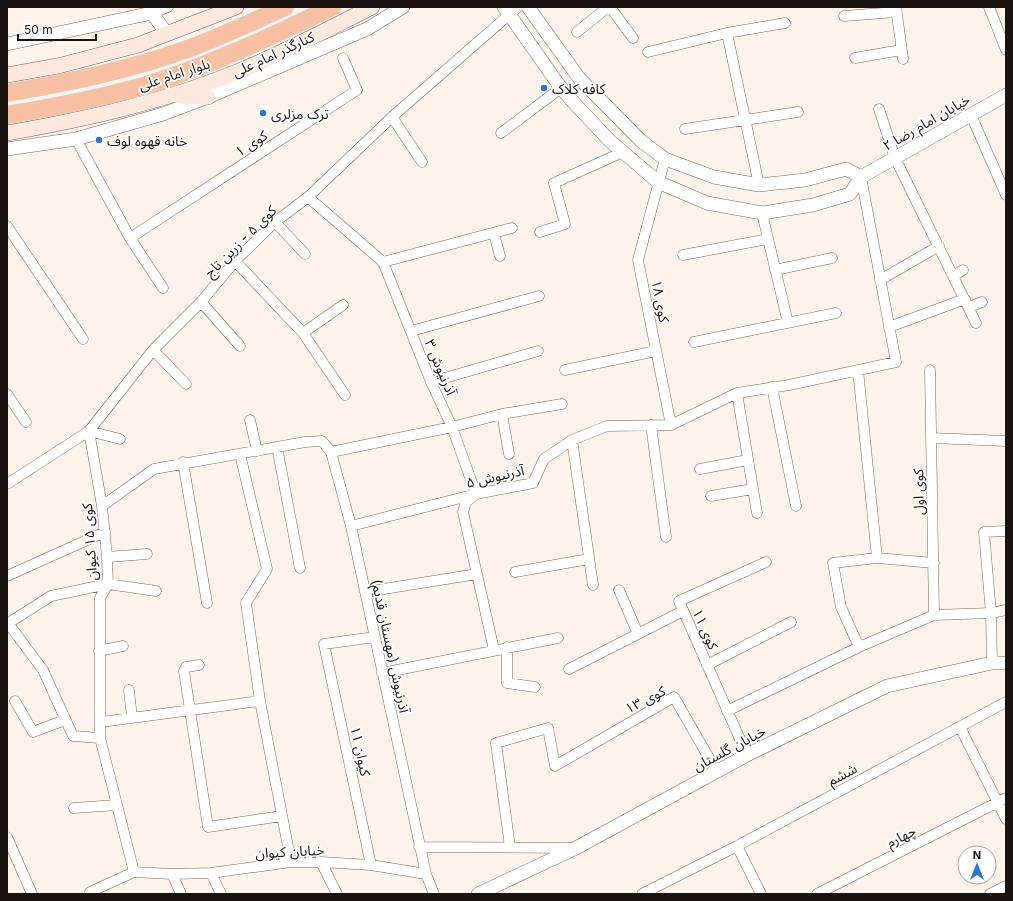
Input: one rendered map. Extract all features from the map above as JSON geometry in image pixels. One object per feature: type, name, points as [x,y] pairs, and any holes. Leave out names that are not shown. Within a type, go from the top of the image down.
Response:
[{"type":"highway","name":"بلوار امام علی","points":[[7,93],[63,83],[144,63],[191,48],[286,7]]},
{"type":"highway","name":"بلوار امام علی","points":[[7,114],[69,104],[150,84],[218,60],[332,7]]},
{"type":"main road","points":[[7,75],[58,66],[138,45],[236,7]]},
{"type":"main road","name":"کنارگذر امام علی","points":[[7,133],[72,122],[166,97],[244,69],[372,7]]},
{"type":"main road","points":[[166,97],[208,98]]},
{"type":"street","points":[[7,44],[168,7]]},
{"type":"street","points":[[7,148],[76,139],[142,120],[208,98],[367,29],[402,7]]},
{"type":"street","points":[[528,7],[579,78],[641,141],[666,159],[714,177],[759,185],[805,180],[846,169],[861,177],[896,362],[737,393],[671,426]]},
{"type":"street","points":[[577,32],[609,7],[633,38]]},
{"type":"street","points":[[989,7],[1006,50]]},
{"type":"street","points":[[151,10],[167,34]]},
{"type":"street","name":"خیابان امام رضا ۲","points":[[511,10],[561,88],[610,141],[658,182],[707,203],[762,213],[813,205],[850,194],[861,177],[1006,95]]},
{"type":"street","name":"کوی ۵ - زرین تاج","points":[[7,484],[89,431],[154,350],[201,302],[235,262],[275,222],[308,196],[392,117],[511,10]]},
{"type":"street","points":[[844,16],[896,10],[902,55],[855,58]]},
{"type":"street","points":[[648,52],[726,33],[786,24]]},
{"type":"street","points":[[726,33],[759,185]]},
{"type":"street","name":"کوی ۱","points":[[130,238],[357,90],[343,58]]},
{"type":"street","points":[[501,133],[561,88]]},
{"type":"street","points":[[142,120],[166,97]]},
{"type":"street","points":[[879,109],[895,158],[976,323]]},
{"type":"street","points":[[685,129],[798,112]]},
{"type":"street","points":[[971,115],[1006,195]]},
{"type":"street","points":[[392,117],[422,162]]},
{"type":"street","points":[[76,139],[130,238],[163,288]]},
{"type":"street","points":[[540,232],[565,224],[554,183],[623,152]]},
{"type":"street","name":"کوی ۱۸","points":[[666,159],[658,182],[638,260],[671,426]]},
{"type":"street","name":"آذرنیوش ۳","points":[[308,196],[383,262],[452,427],[476,494]]},
{"type":"street","points":[[762,213],[788,323]]},
{"type":"street","points":[[275,222],[305,254]]},
{"type":"street","points":[[7,226],[83,339]]},
{"type":"street","points":[[383,262],[494,234],[512,228]]},
{"type":"street","points":[[494,234],[500,256]]},
{"type":"street","points":[[684,255],[768,239]]},
{"type":"street","points":[[880,280],[939,246]]},
{"type":"street","points":[[775,270],[832,258]]},
{"type":"street","points":[[235,262],[303,333],[345,395]]},
{"type":"street","points":[[953,276],[963,270]]},
{"type":"street","points":[[411,331],[539,296]]},
{"type":"street","points":[[201,302],[240,346]]},
{"type":"street","points":[[889,327],[967,303],[982,302]]},
{"type":"street","points":[[303,333],[343,305]]},
{"type":"street","points":[[694,342],[836,313]]},
{"type":"street","points":[[154,350],[186,384]]},
{"type":"street","points":[[432,382],[538,351]]},
{"type":"street","points":[[565,370],[656,351]]},
{"type":"street","points":[[858,370],[877,558]]},
{"type":"street","name":"کوی اول","points":[[930,370],[934,614]]},
{"type":"street","points":[[772,387],[796,506]]},
{"type":"street","points":[[737,393],[757,513]]},
{"type":"street","points":[[7,394],[26,422]]},
{"type":"street","points":[[102,506],[154,469],[183,462],[322,441],[331,452],[452,427],[502,414],[562,404]]},
{"type":"street","points":[[502,414],[509,454]]},
{"type":"street","points":[[250,420],[257,451]]},
{"type":"street","points":[[651,425],[666,537]]},
{"type":"street","name":"آذرنیوش ۵","points":[[351,526],[476,494],[533,483],[544,459],[572,440],[607,426],[671,426]]},
{"type":"street","points":[[89,431],[120,439]]},
{"type":"street","name":"کوی ۱۵ کیوان","points":[[89,431],[102,506],[108,584],[100,598],[100,738],[134,872]]},
{"type":"street","points":[[932,438],[1006,441]]},
{"type":"street","points":[[572,440],[593,585]]},
{"type":"street","points":[[278,447],[300,568]]},
{"type":"street","name":"آذرنیوش (مهستان قدیم)","points":[[331,452],[351,526],[426,874]]},
{"type":"street","points":[[240,454],[267,569],[246,603],[260,700],[291,862]]},
{"type":"street","points":[[700,469],[748,460]]},
{"type":"street","points":[[183,462],[207,603]]},
{"type":"street","points":[[711,496],[753,489]]},
{"type":"street","points":[[476,494],[466,502],[463,512],[494,650]]},
{"type":"street","points":[[992,663],[991,613],[984,532],[1006,531]]},
{"type":"street","points":[[7,576],[105,532]]},
{"type":"street","points":[[107,557],[147,554]]},
{"type":"street","points":[[859,647],[841,607],[833,563],[877,558],[934,563]]},
{"type":"street","points":[[515,572],[589,559]]},
{"type":"street","name":"کوی ۱۱","points":[[747,755],[679,601],[766,562]]},
{"type":"street","points":[[365,592],[477,574]]},
{"type":"street","points":[[100,738],[73,736],[43,670],[8,624],[51,596],[108,584],[156,590]]},
{"type":"street","points":[[619,590],[638,634]]},
{"type":"street","points":[[727,711],[859,647],[934,614],[991,613],[1006,610]]},
{"type":"street","points":[[569,669],[683,611]]},
{"type":"street","points":[[707,665],[791,622]]},
{"type":"street","name":"کیوان ۱۱","points":[[371,865],[324,644],[375,637]]},
{"type":"street","points":[[382,673],[558,638]]},
{"type":"street","points":[[99,651],[123,646]]},
{"type":"street","points":[[507,647],[507,683],[535,688]]},
{"type":"street","name":"خیابان گلستان","points":[[478,894],[501,889],[747,755],[887,686],[992,663],[1006,663]]},
{"type":"street","points":[[199,665],[184,669],[208,827],[282,816]]},
{"type":"street","points":[[129,690],[132,718]]},
{"type":"street","name":"کوی ۱۳","points":[[510,848],[496,743],[548,728],[555,766],[674,696],[717,772]]},
{"type":"street","points":[[101,722],[260,700]]},
{"type":"street","points":[[15,701],[36,736],[65,720]]},
{"type":"street","name":"ششم","points":[[737,846],[1006,702]]},
{"type":"street","points":[[960,727],[1002,800],[1006,819]]},
{"type":"street","name":"چهارم","points":[[817,894],[1002,800]]},
{"type":"street","points":[[74,808],[117,805]]},
{"type":"street","points":[[7,837],[10,852],[32,894]]},
{"type":"street","points":[[642,894],[737,846],[761,894]]},
{"type":"street","points":[[419,847],[576,848]]},
{"type":"street","name":"خیابان کیوان","points":[[134,872],[172,874],[211,872],[291,862],[322,862],[371,865],[426,874]]},
{"type":"street","points":[[322,862],[337,894]]},
{"type":"street","points":[[90,893],[134,872]]},
{"type":"street","points":[[211,872],[221,894]]},
{"type":"street","points":[[172,874],[181,894]]},
{"type":"street","points":[[426,874],[434,894]]},
{"type":"street","points":[[990,894],[1006,886]]},
{"type":"place","name":"کافه کلاک","points":[[544,88]]},
{"type":"place","name":"ترک مزلری","points":[[263,113]]},
{"type":"place","name":"خانه قهوه لوف","points":[[99,140]]}]
